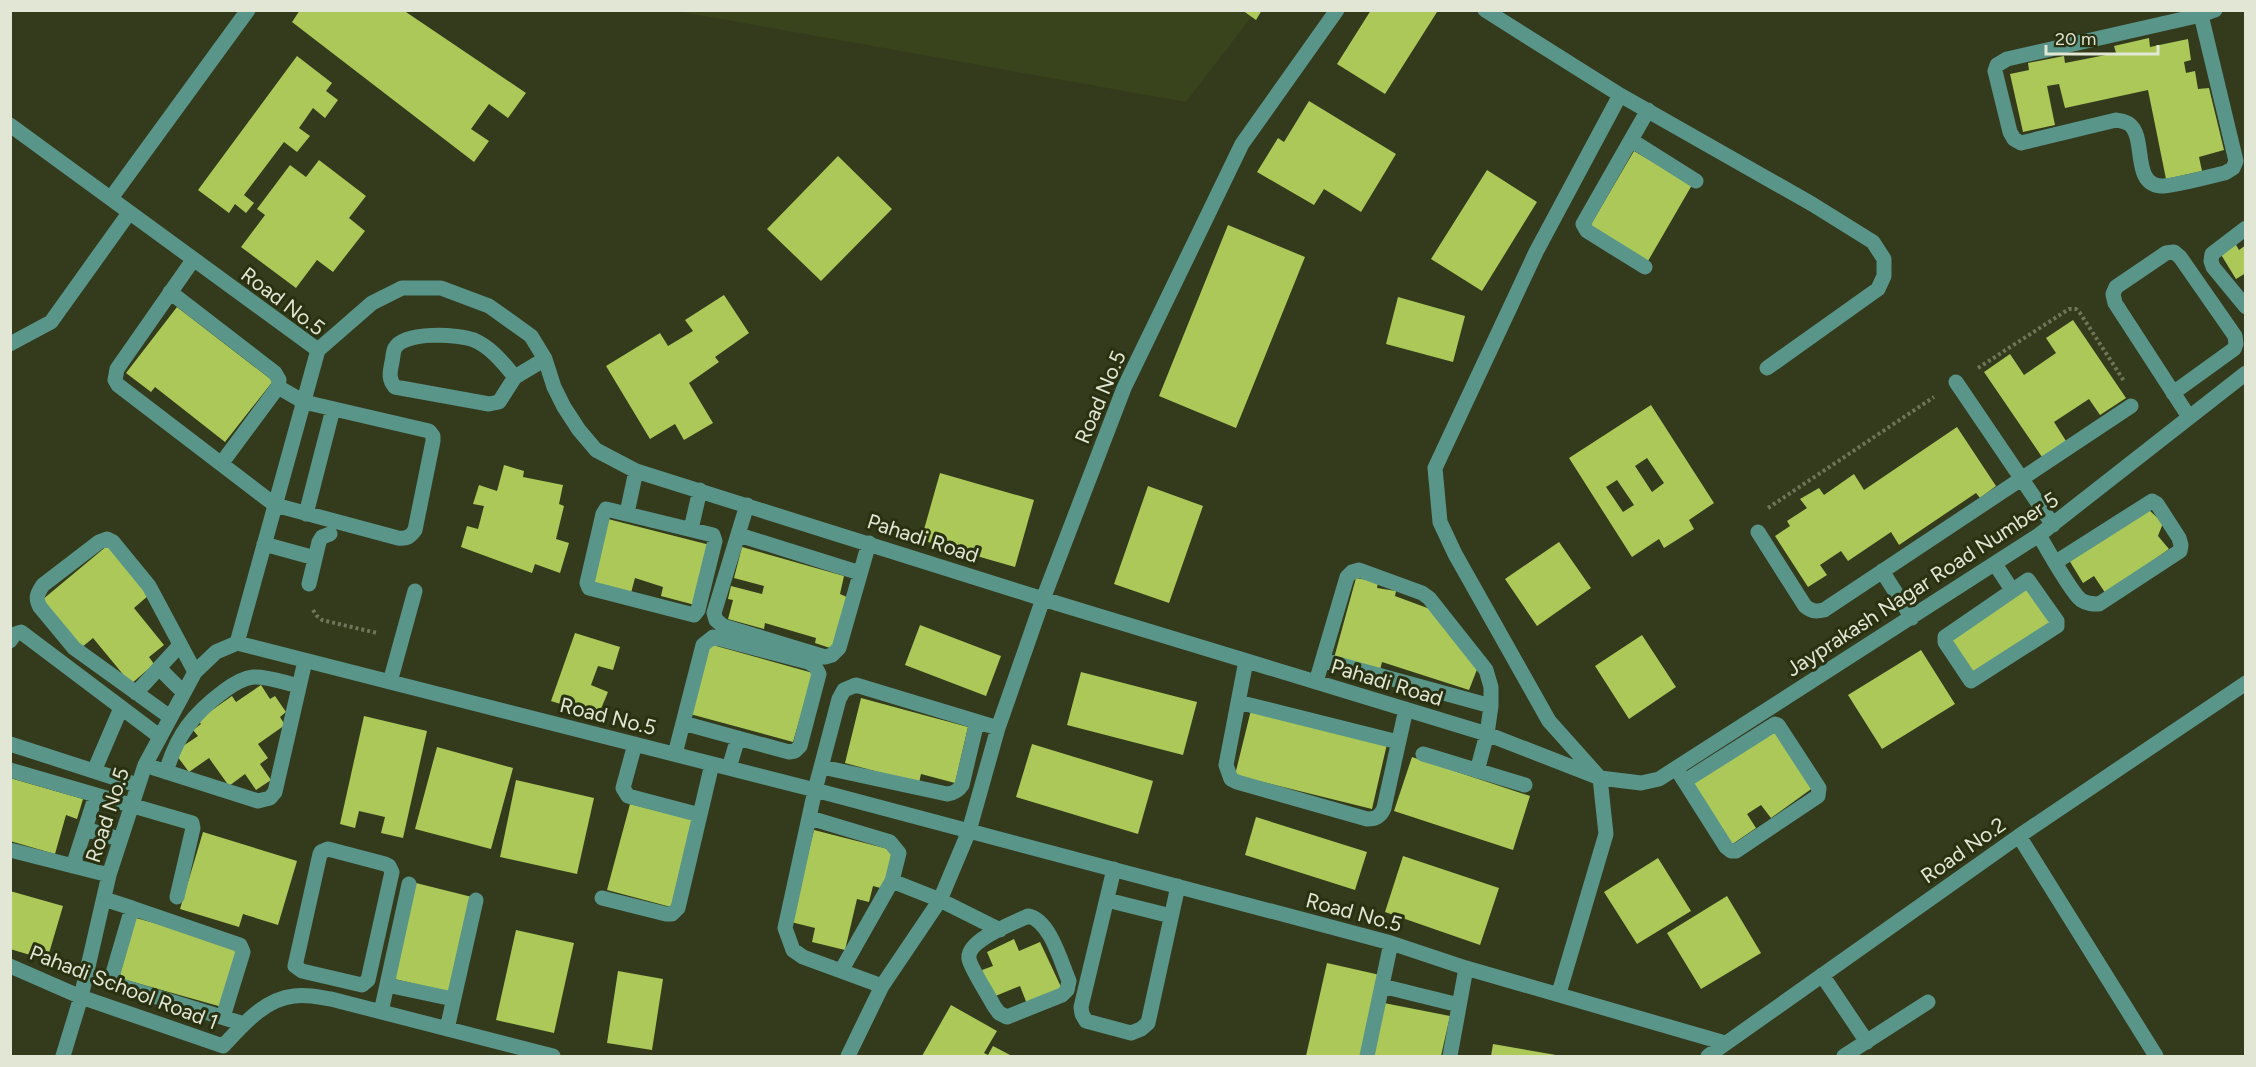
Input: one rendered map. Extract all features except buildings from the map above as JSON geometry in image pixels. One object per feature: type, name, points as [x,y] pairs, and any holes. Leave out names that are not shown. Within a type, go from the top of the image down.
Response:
[{"type":"street","points":[[111,198],[248,10]]},
{"type":"street","name":"Road No.5","points":[[848,1056],[882,986],[940,900],[969,831],[998,728],[1043,599],[1124,388],[1242,144],[1337,10]]},
{"type":"street","points":[[1485,10],[1620,95],[1812,204],[1873,242],[1884,259],[1884,276],[1878,289],[1767,368]]},
{"type":"street","points":[[2208,13],[2236,161],[2234,168],[2225,173],[2161,186],[2150,182],[2144,175],[2134,129],[2127,122],[2116,120],[2021,143],[2014,139],[2010,132],[1995,71],[1996,65],[2007,59],[2208,13]]},
{"type":"street","points":[[1559,993],[1606,834],[1600,778],[1549,721],[1455,554],[1440,522],[1435,468],[1536,252],[1620,95]]},
{"type":"street","points":[[1645,267],[1587,231],[1583,224],[1648,110]]},
{"type":"street","name":"Road No.5","points":[[10,125],[318,350],[237,643]]},
{"type":"street","points":[[1631,140],[1696,181]]},
{"type":"street","points":[[10,344],[51,322],[129,213]]},
{"type":"street","points":[[2246,228],[2212,254],[2211,261],[2213,267],[2246,307]]},
{"type":"street","points":[[2173,393],[2234,349],[2235,336],[2180,257],[2174,252],[2166,253],[2116,287],[2113,294],[2115,303],[2173,393],[2189,417]]},
{"type":"street","points":[[193,260],[117,369],[115,380],[118,385],[275,505],[398,538],[405,539],[411,536],[415,530],[433,436],[424,429],[304,402],[278,387]]},
{"type":"street","name":"Pahadi Road","points":[[318,350],[372,303],[402,288],[441,288],[489,306],[531,336],[545,359],[554,387],[579,430],[596,450],[636,471],[1043,599],[1487,734],[1600,778]]},
{"type":"street","points":[[170,292],[275,373],[279,380],[278,387],[221,464]]},
{"type":"street","points":[[515,377],[492,350],[474,340],[447,336],[427,336],[400,343],[395,348],[389,375],[395,387],[489,404],[499,402],[515,377],[545,359]]},
{"type":"street","points":[[2227,354],[2244,374]]},
{"type":"street","name":"Jayprakash Nagar Road Number 5","points":[[1600,778],[1641,783],[1659,779],[1757,726],[1912,618],[2053,525],[2244,374]]},
{"type":"street","points":[[1956,382],[2053,525]]},
{"type":"street","points":[[1758,532],[1805,606],[1811,610],[1824,610],[2131,406]]},
{"type":"street","points":[[306,514],[333,409]]},
{"type":"street","points":[[627,513],[636,471]]},
{"type":"street","points":[[691,529],[700,490]]},
{"type":"street","points":[[2039,535],[2056,562],[2080,599],[2089,604],[2099,604],[2180,551],[2181,544],[2157,504],[2152,501],[2056,562]]},
{"type":"street","points":[[747,505],[714,613],[716,620],[723,626],[825,657],[832,655],[839,648],[868,543]]},
{"type":"street","points":[[609,509],[691,529],[713,535],[715,541],[698,610],[691,616],[592,590],[587,585],[604,511],[609,509]]},
{"type":"street","points":[[309,584],[319,542],[322,537],[330,534]]},
{"type":"street","points":[[738,535],[860,573]]},
{"type":"street","points":[[170,717],[74,648],[37,600],[37,593],[43,585],[99,542],[107,539],[113,542],[149,586],[195,672]]},
{"type":"street","points":[[264,544],[315,558]]},
{"type":"street","points":[[1995,564],[2012,590]]},
{"type":"street","points":[[1316,682],[1347,577],[1352,572],[1359,570],[1422,593],[1429,598],[1486,670],[1491,687],[1491,706],[1487,734],[1477,771]]},
{"type":"street","points":[[1882,571],[1912,618]]},
{"type":"street","points":[[2025,581],[2031,581],[2057,621],[2057,626],[1971,681],[1945,642],[1945,637],[2012,590],[2025,581]]},
{"type":"street","points":[[390,682],[415,591]]},
{"type":"street","points":[[10,641],[15,634],[21,632],[159,736]]},
{"type":"street","points":[[675,754],[703,645],[713,637],[808,662],[815,666],[819,674],[800,746],[795,751],[789,752],[683,723]]},
{"type":"street","name":"Road No.5","points":[[63,1056],[81,997],[119,839],[145,765],[195,672],[216,652],[237,643],[815,790],[1391,943],[1466,968],[1559,993],[1725,1043]]},
{"type":"street","points":[[136,693],[180,645]]},
{"type":"street","points":[[1323,660],[1491,706]]},
{"type":"street","points":[[145,765],[258,801],[270,798],[274,792],[304,661]]},
{"type":"street","points":[[1246,661],[1226,765],[1231,779],[1367,819],[1375,819],[1381,814],[1398,742],[1421,688]]},
{"type":"street","points":[[159,668],[183,692]]},
{"type":"street","points":[[166,772],[172,751],[188,723],[203,706],[228,688],[248,678],[256,677],[299,686]]},
{"type":"street","name":"Road No.2","points":[[1708,1056],[2019,836],[2246,683]]},
{"type":"street","points":[[882,986],[803,957],[793,950],[785,928],[815,790],[839,699],[844,690],[856,685],[998,728]]},
{"type":"street","points":[[1238,702],[1398,742]]},
{"type":"street","points":[[94,771],[121,708]]},
{"type":"street","points":[[822,767],[947,794],[959,790],[962,785],[977,722]]},
{"type":"street","points":[[1676,768],[1726,847],[1731,851],[1737,851],[1818,796],[1819,793],[1819,788],[1778,724],[1757,726],[1685,781]]},
{"type":"street","points":[[729,768],[738,738]]},
{"type":"street","points":[[10,744],[137,785]]},
{"type":"street","points":[[634,744],[623,788],[628,796],[700,815]]},
{"type":"street","points":[[1423,754],[1525,786]]},
{"type":"street","points":[[603,898],[666,914],[672,914],[678,908],[712,764]]},
{"type":"street","points":[[10,770],[192,823],[194,828],[177,897]]},
{"type":"street","points":[[907,814],[914,787]]},
{"type":"street","points":[[73,866],[96,795]]},
{"type":"street","points":[[810,818],[890,842],[899,853],[892,880],[841,971]]},
{"type":"street","points":[[85,829],[119,839]]},
{"type":"street","points":[[2019,836],[2156,1056]]},
{"type":"street","points":[[328,849],[389,866],[392,872],[368,980],[362,985],[310,973],[298,970],[295,963],[321,852],[328,849]]},
{"type":"street","points":[[10,850],[109,875]]},
{"type":"street","points":[[1114,869],[1081,1007],[1086,1021],[1131,1033],[1148,1023],[1178,886]]},
{"type":"street","points":[[892,880],[940,900],[999,930]]},
{"type":"street","points":[[381,1012],[410,884]]},
{"type":"street","points":[[104,899],[240,945],[243,952],[223,1017]]},
{"type":"street","points":[[447,1029],[476,900]]},
{"type":"street","points":[[1107,900],[1171,916]]},
{"type":"street","points":[[132,908],[113,973],[114,981],[118,985],[244,1024]]},
{"type":"street","points":[[1028,916],[1037,918],[1045,926],[1069,981],[1067,990],[1062,995],[1007,1017],[999,1012],[969,959],[971,950],[977,942],[999,930],[1028,916]]},
{"type":"street","points":[[1366,1056],[1391,943]]},
{"type":"street","name":"Pahadi School Road 1","points":[[10,966],[81,997],[224,1051]]},
{"type":"street","points":[[1450,1056],[1466,968]]},
{"type":"street","points":[[306,995],[310,973]]},
{"type":"street","points":[[1822,975],[1867,1042]]},
{"type":"street","points":[[350,1004],[355,983]]},
{"type":"street","points":[[387,985],[453,999]]},
{"type":"street","points":[[1382,986],[1459,1005]]},
{"type":"street","points":[[224,1051],[244,1024],[266,1006],[291,996],[306,995],[350,1004],[553,1056]]},
{"type":"street","points":[[1844,1056],[1928,1002]]},
{"type":"path","points":[[309,584],[306,594],[314,611],[322,620],[402,639]]},
{"type":"shaded area","points":[[676,11],[1256,11],[1186,102]]}]
